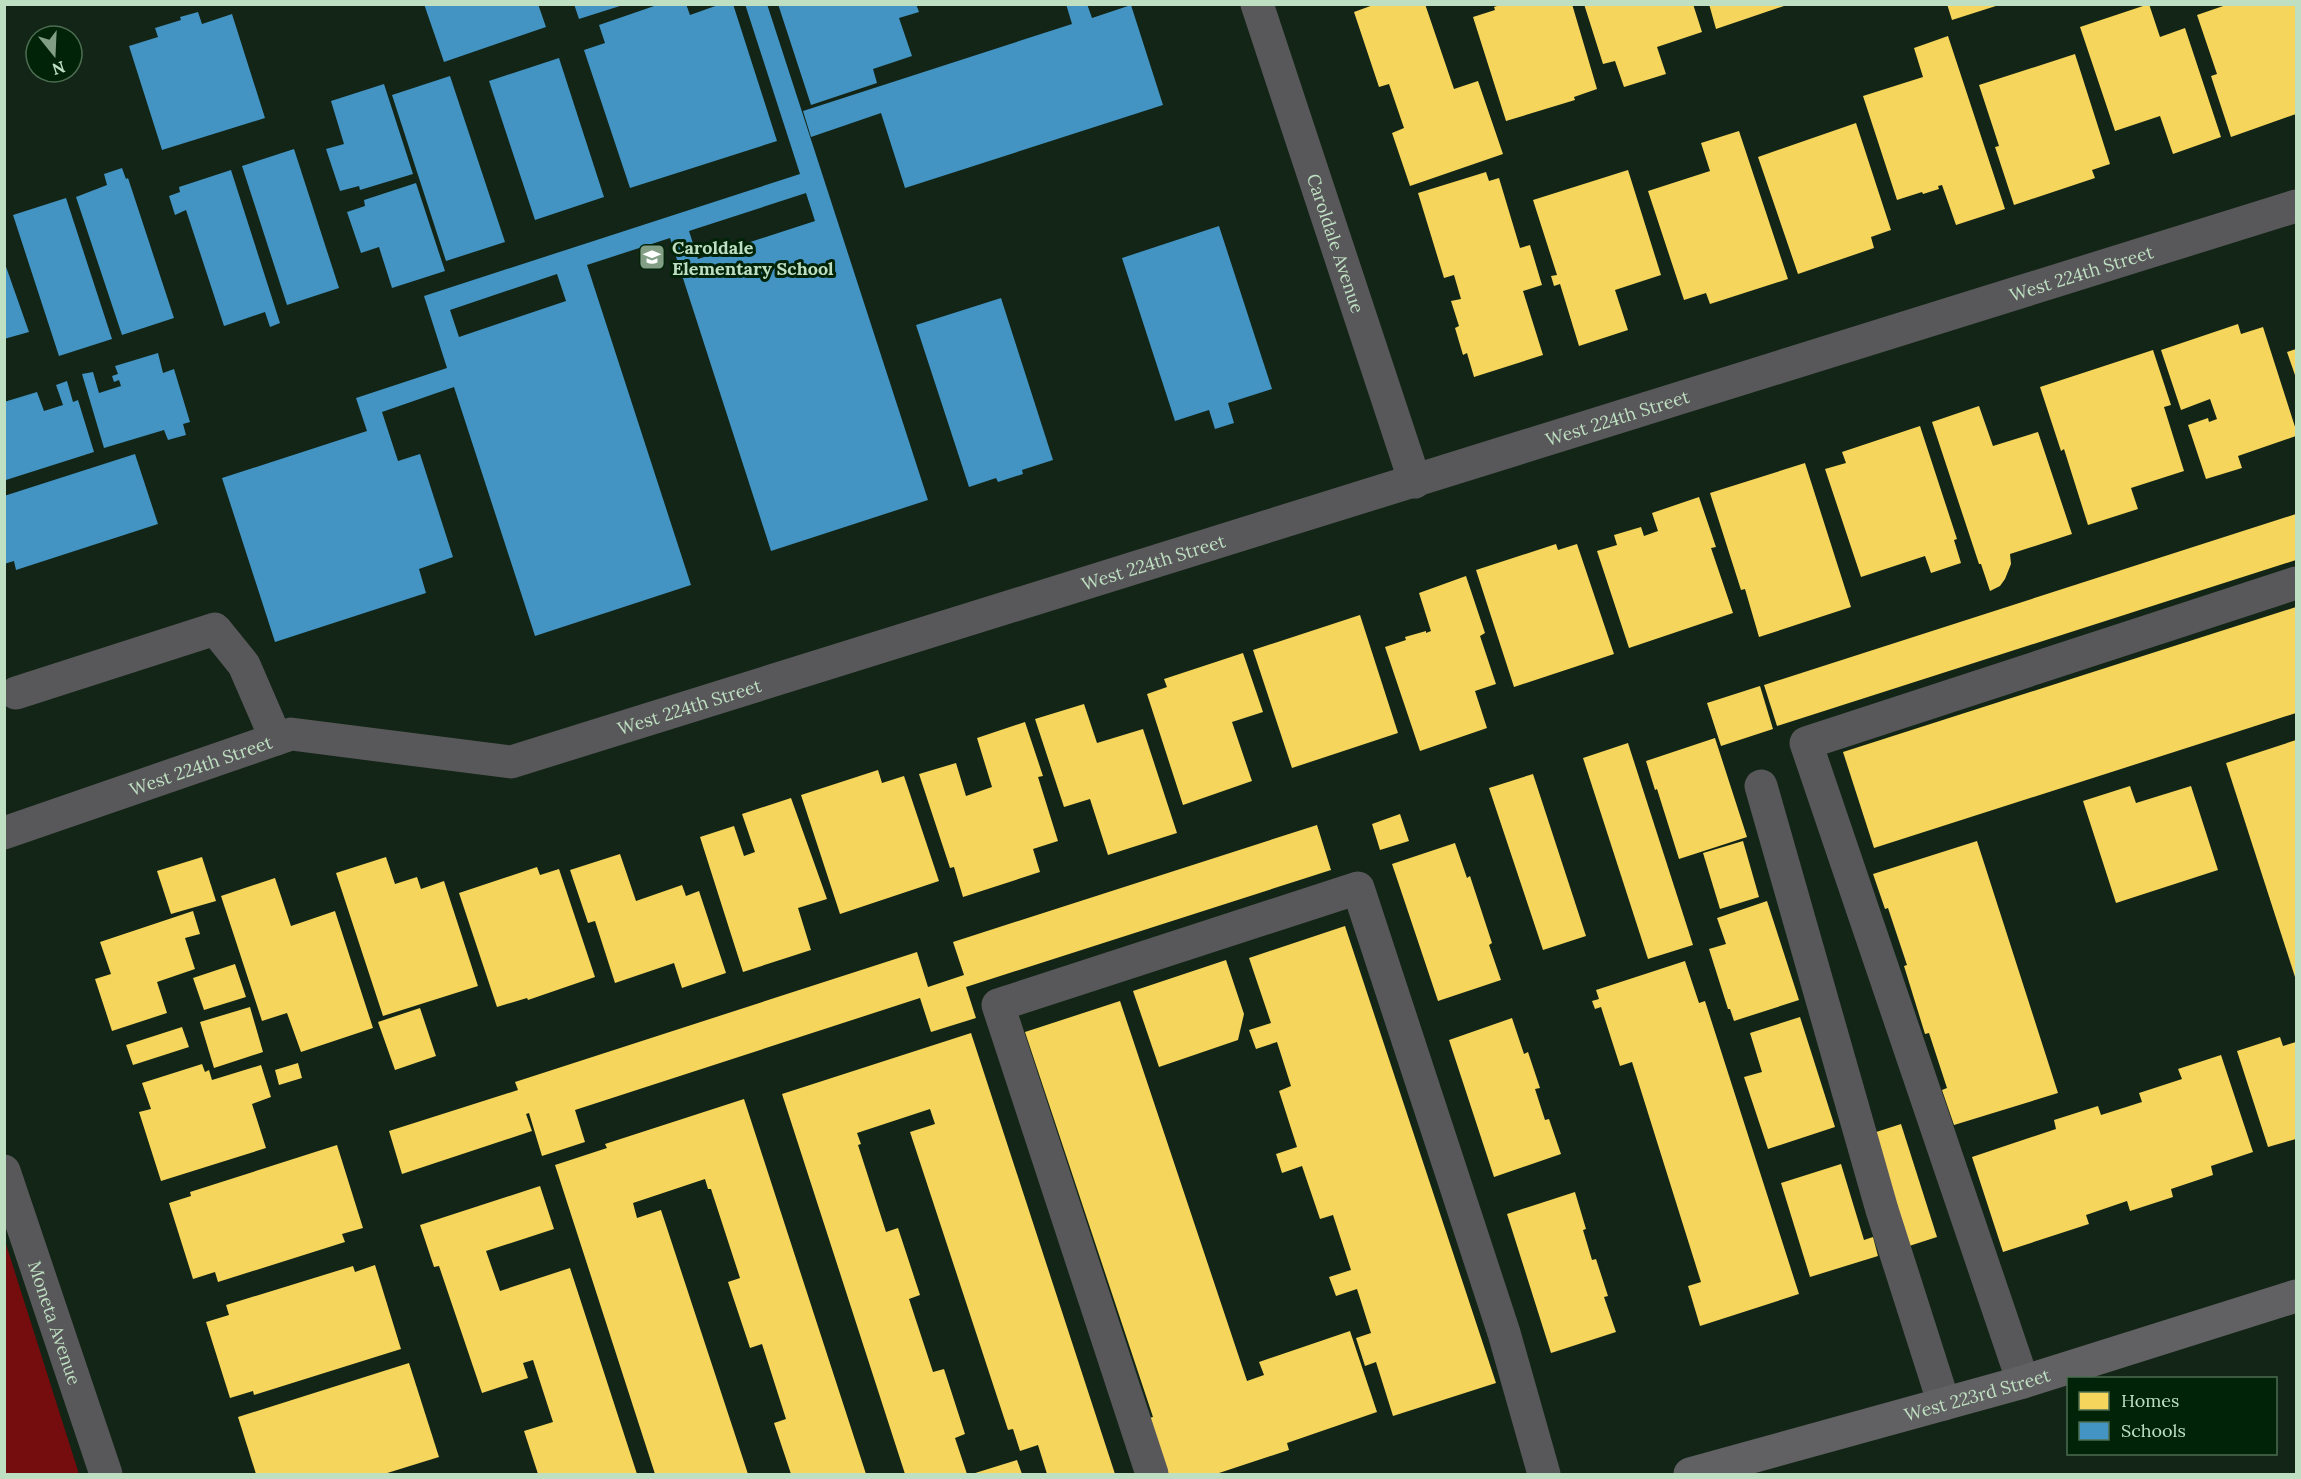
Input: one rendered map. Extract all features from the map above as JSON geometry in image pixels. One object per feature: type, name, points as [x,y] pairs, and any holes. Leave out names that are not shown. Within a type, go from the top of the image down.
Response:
[{"type":"main road","name":"West 223rd Street","points":[[1690,1474],[2023,1382],[2296,1296]]},
{"type":"street","name":"Caroldale Avenue","points":[[1257,4],[1415,482]]},
{"type":"street","name":"West 224th Street","points":[[4,832],[291,734],[511,762],[2296,206]]},
{"type":"street","points":[[2023,1382],[1806,743],[2296,583]]},
{"type":"street","points":[[16,693],[215,629],[244,665],[276,739]]},
{"type":"street","points":[[1761,786],[1882,1210],[1944,1404]]},
{"type":"street","points":[[1152,1474],[998,1005],[1358,888],[1504,1333],[1544,1474]]},
{"type":"street","name":"Moneta Avenue","points":[[4,1171],[106,1474]]},
{"type":"shaded area","points":[[5,1241],[79,1474],[5,1474]]},
{"type":"building: Homes","points":[[1376,4],[1425,4],[1454,89],[1478,81],[1503,154],[1410,186],[1392,133],[1404,128],[1389,84],[1379,87],[1354,12]]},
{"type":"building: Homes","points":[[1503,4],[1572,4],[1597,89],[1574,97],[1575,100],[1506,121],[1473,17],[1495,10],[1494,7]]},
{"type":"building: Homes","points":[[1584,4],[1693,4],[1702,32],[1657,47],[1666,74],[1624,87],[1615,61],[1603,64]]},
{"type":"building: Homes","points":[[1709,4],[1787,4],[1787,5],[1716,29]]},
{"type":"building: Homes","points":[[1947,4],[1999,4],[1999,5],[1952,20]]},
{"type":"building: Homes","points":[[2149,4],[2160,37],[2185,28],[2221,137],[2173,154],[2160,116],[2115,131],[2080,27]]},
{"type":"building: Homes","points":[[2229,4],[2296,4],[2296,114],[2231,137],[2211,76],[2217,74],[2197,15]]},
{"type":"building: Homes","points":[[1948,36],[2005,209],[1956,225],[1942,185],[1938,186],[1939,189],[1897,200],[1863,96],[1923,77],[1914,48]]},
{"type":"building: Homes","points":[[2075,54],[2110,164],[2092,170],[2095,178],[2014,205],[1995,147],[1999,146],[1979,85]]},
{"type":"building: Homes","points":[[1856,123],[1891,230],[1871,237],[1874,248],[1798,274],[1758,157]]},
{"type":"building: Homes","points":[[1739,131],[1788,279],[1710,304],[1706,293],[1684,300],[1648,191],[1710,171],[1701,143]]},
{"type":"building: Homes","points":[[1628,170],[1661,275],[1615,290],[1628,330],[1579,346],[1560,284],[1554,286],[1551,276],[1557,275],[1533,200]]},
{"type":"building: Homes","points":[[1486,172],[1489,181],[1499,178],[1520,248],[1530,245],[1542,285],[1523,291],[1543,355],[1474,377],[1467,353],[1463,355],[1455,328],[1459,326],[1451,301],[1461,299],[1454,275],[1444,278],[1418,193]]},
{"type":"building: Homes","points":[[2238,324],[2241,334],[2263,327],[2296,436],[2238,456],[2242,468],[2206,479],[2188,425],[2208,418],[2209,422],[2217,419],[2210,399],[2181,410],[2161,350]]},
{"type":"building: Homes","points":[[2296,349],[2296,378],[2287,352]]},
{"type":"building: Homes","points":[[2153,350],[2171,405],[2164,407],[2184,471],[2131,488],[2138,509],[2088,525],[2064,449],[2061,451],[2040,387]]},
{"type":"building: Homes","points":[[1979,406],[1993,446],[2038,432],[2072,534],[2010,554],[2011,564],[2005,579],[2000,586],[1990,591],[1932,422]]},
{"type":"building: Homes","points":[[1920,426],[1957,539],[1954,540],[1961,563],[1931,573],[1925,556],[1861,577],[1825,469],[1846,463],[1842,452]]},
{"type":"building: Homes","points":[[1805,463],[1851,607],[1759,637],[1745,589],[1741,590],[1710,493]]},
{"type":"building: Homes","points":[[1699,497],[1716,547],[1711,548],[1733,613],[1629,648],[1597,551],[1617,545],[1614,535],[1641,527],[1644,536],[1658,531],[1652,513]]},
{"type":"building: Homes","points":[[2296,514],[2296,560],[1777,726],[1764,685]]},
{"type":"building: Homes","points":[[1556,544],[1558,550],[1577,544],[1614,654],[1514,687],[1476,570]]},
{"type":"building: Homes","points":[[1466,576],[1485,633],[1480,636],[1496,684],[1475,691],[1487,728],[1420,751],[1385,647],[1406,640],[1405,637],[1431,631],[1419,593]]},
{"type":"building: Homes","points":[[2296,607],[2296,713],[1874,848],[1843,752]]},
{"type":"building: Homes","points":[[1360,615],[1398,733],[1292,768],[1253,650]]},
{"type":"building: Homes","points":[[1243,653],[1263,712],[1232,722],[1252,781],[1183,805],[1147,694],[1167,687],[1164,679]]},
{"type":"building: Homes","points":[[1760,686],[1773,729],[1721,746],[1707,703]]},
{"type":"building: Homes","points":[[1084,704],[1097,743],[1143,729],[1177,833],[1108,855],[1090,799],[1064,807],[1035,719]]},
{"type":"building: Homes","points":[[1025,722],[1043,776],[1038,777],[1058,841],[1033,849],[1040,872],[963,897],[954,867],[950,868],[919,774],[956,763],[966,796],[992,787],[977,738]]},
{"type":"building: Homes","points":[[1715,738],[1747,837],[1679,859],[1646,761]]},
{"type":"building: Homes","points":[[2296,740],[2296,980],[2226,763]]},
{"type":"building: Homes","points":[[1628,743],[1693,945],[1648,959],[1583,758]]},
{"type":"building: Homes","points":[[878,770],[882,783],[904,776],[939,881],[840,914],[801,795]]},
{"type":"building: Homes","points":[[1533,774],[1586,936],[1543,950],[1489,788]]},
{"type":"building: Homes","points":[[2130,786],[2136,803],[2191,786],[2218,870],[2116,903],[2083,801]]},
{"type":"building: Homes","points":[[791,798],[827,899],[798,908],[811,950],[743,972],[700,837],[734,826],[744,856],[755,852],[742,814]]},
{"type":"building: Homes","points":[[1400,814],[1409,841],[1380,850],[1372,824]]},
{"type":"building: Homes","points":[[1317,825],[1331,870],[966,987],[976,1018],[931,1032],[920,998],[575,1110],[585,1142],[542,1156],[529,1113],[526,1114],[532,1131],[402,1174],[389,1131],[518,1090],[515,1082],[917,952],[928,987],[964,975],[953,942]]},
{"type":"building: Homes","points":[[1743,841],[1759,897],[1720,909],[1703,853]]},
{"type":"building: Homes","points":[[1977,841],[2058,1093],[1954,1125],[1942,1090],[1947,1088],[1929,1033],[1925,1034],[1904,966],[1907,965],[1888,908],[1885,909],[1873,874]]},
{"type":"building: Homes","points":[[1455,843],[1467,878],[1470,876],[1492,943],[1489,945],[1501,980],[1438,1001],[1392,864]]},
{"type":"building: Homes","points":[[620,854],[636,901],[682,885],[686,896],[699,891],[726,973],[682,988],[674,963],[615,983],[595,921],[588,923],[570,870]]},
{"type":"building: Homes","points":[[202,857],[216,901],[171,914],[157,871]]},
{"type":"building: Homes","points":[[386,857],[395,884],[417,877],[421,889],[444,881],[478,986],[383,1016],[336,873]]},
{"type":"building: Homes","points":[[537,867],[540,875],[559,869],[595,977],[528,1000],[527,998],[497,1007],[459,893]]},
{"type":"building: Homes","points":[[275,878],[291,926],[335,911],[373,1028],[301,1052],[287,1013],[262,1021],[221,896]]},
{"type":"building: Homes","points":[[1767,901],[1799,1000],[1734,1021],[1709,949],[1726,944],[1717,918]]},
{"type":"building: Homes","points":[[193,911],[200,934],[185,938],[195,969],[157,982],[167,1013],[112,1031],[95,979],[111,974],[100,942]]},
{"type":"building: Homes","points":[[1345,926],[1496,1383],[1393,1416],[1376,1362],[1365,1366],[1356,1338],[1371,1333],[1357,1289],[1336,1296],[1329,1277],[1351,1270],[1333,1215],[1320,1219],[1302,1166],[1282,1173],[1276,1154],[1297,1147],[1279,1091],[1291,1086],[1277,1042],[1256,1049],[1249,1030],[1271,1023],[1249,958]]},
{"type":"building: Homes","points":[[1226,960],[1244,1014],[1238,1040],[1159,1067],[1133,991]]},
{"type":"building: Homes","points":[[1685,961],[1699,1003],[1705,1001],[1799,1294],[1700,1326],[1688,1286],[1701,1282],[1632,1062],[1620,1066],[1601,1007],[1595,1009],[1592,1001],[1599,999],[1596,990]]},
{"type":"building: Homes","points":[[235,964],[246,997],[204,1010],[193,978]]},
{"type":"building: Homes","points":[[1120,1001],[1247,1381],[1264,1375],[1259,1362],[1350,1331],[1377,1412],[1287,1443],[1289,1450],[1216,1474],[1168,1474],[1149,1418],[1153,1417],[1025,1032]]},
{"type":"building: Homes","points":[[250,1007],[263,1052],[214,1068],[200,1022]]},
{"type":"building: Homes","points":[[420,1008],[436,1056],[395,1070],[378,1022]]},
{"type":"building: Homes","points":[[1800,1017],[1835,1127],[1768,1149],[1744,1077],[1762,1072],[1750,1033]]},
{"type":"building: Homes","points":[[1512,1018],[1524,1054],[1528,1052],[1540,1088],[1535,1089],[1545,1120],[1549,1119],[1561,1154],[1494,1177],[1449,1040]]},
{"type":"building: Homes","points":[[182,1027],[189,1047],[133,1065],[126,1045]]},
{"type":"building: Homes","points":[[971,1033],[1115,1474],[1047,1474],[1038,1445],[1020,1451],[1013,1429],[1008,1430],[910,1132],[935,1124],[930,1109],[857,1133],[861,1144],[858,1145],[886,1232],[898,1228],[920,1295],[909,1299],[933,1372],[944,1369],[965,1434],[955,1438],[967,1474],[905,1474],[782,1094]]},
{"type":"building: Homes","points":[[2280,1037],[2283,1046],[2296,1042],[2296,1139],[2268,1147],[2237,1051]]},
{"type":"building: Homes","points":[[2221,1055],[2253,1152],[2211,1166],[2213,1175],[2171,1189],[2173,1197],[2130,1211],[2127,1201],[2086,1215],[2089,1224],[2003,1252],[1972,1157],[2056,1129],[2054,1120],[2098,1106],[2101,1115],[2142,1102],[2139,1093],[2182,1079],[2178,1069]]},
{"type":"building: Homes","points":[[298,1063],[302,1078],[279,1085],[275,1070]]},
{"type":"building: Homes","points":[[202,1064],[205,1072],[209,1070],[212,1080],[261,1065],[271,1097],[252,1104],[266,1148],[161,1181],[139,1112],[151,1109],[142,1083]]},
{"type":"building: Homes","points":[[744,1099],[866,1474],[791,1474],[774,1423],[786,1419],[762,1344],[750,1348],[728,1282],[740,1278],[711,1189],[708,1189],[705,1179],[633,1203],[637,1218],[661,1210],[748,1474],[655,1474],[555,1165],[607,1148],[605,1144]]},
{"type":"building: Homes","points":[[1901,1124],[1937,1237],[1906,1247],[1870,1134]]},
{"type":"building: Homes","points":[[337,1145],[363,1228],[342,1234],[345,1242],[218,1282],[215,1272],[193,1279],[169,1203],[191,1196],[190,1192]]},
{"type":"building: Homes","points":[[1841,1164],[1864,1240],[1873,1237],[1878,1256],[1810,1277],[1781,1183]]},
{"type":"building: Homes","points":[[540,1186],[554,1229],[486,1251],[500,1291],[570,1268],[637,1474],[538,1474],[524,1431],[553,1422],[533,1360],[523,1363],[528,1378],[482,1393],[439,1266],[434,1267],[420,1225]]},
{"type":"building: Homes","points":[[1575,1192],[1586,1229],[1583,1230],[1592,1260],[1596,1259],[1608,1296],[1604,1297],[1616,1332],[1551,1353],[1507,1214]]},
{"type":"building: Homes","points":[[375,1265],[401,1349],[254,1395],[253,1391],[230,1398],[206,1322],[229,1315],[226,1305],[353,1266],[355,1272]]},
{"type":"building: Homes","points":[[409,1363],[439,1457],[384,1474],[256,1474],[238,1417]]},
{"type":"building: Homes","points":[[1017,1460],[1022,1474],[972,1474]]},
{"type":"building: Schools","points":[[424,4],[538,4],[546,27],[444,62]]},
{"type":"building: Schools","points":[[574,4],[623,4],[623,5],[579,19]]},
{"type":"building: Schools","points":[[660,4],[686,4],[690,15],[721,4],[733,4],[777,141],[630,188],[584,50],[605,43],[599,25]]},
{"type":"building: Schools","points":[[745,4],[767,4],[928,500],[771,551],[670,238],[587,265],[691,585],[535,636],[454,387],[382,412],[398,461],[420,454],[453,557],[419,569],[426,593],[275,642],[222,478],[367,431],[356,398],[447,368],[424,296],[800,174]],"holes":[[[806,193],[815,221],[698,259],[689,231]],[[557,274],[566,301],[459,337],[450,310]]]},
{"type":"building: Schools","points":[[778,4],[916,4],[919,12],[899,18],[912,56],[873,69],[877,83],[811,105]]},
{"type":"building: Schools","points":[[1066,4],[1087,4],[1092,18],[1131,5],[1163,105],[905,188],[881,113],[811,137],[803,111],[1072,24]]},
{"type":"building: Schools","points":[[198,12],[202,24],[232,14],[265,118],[162,150],[129,46],[158,37],[155,28]]},
{"type":"building: Schools","points":[[559,58],[604,197],[535,220],[489,81]]},
{"type":"building: Schools","points":[[450,76],[505,242],[446,261],[392,95]]},
{"type":"building: Schools","points":[[384,84],[413,174],[360,190],[359,186],[340,191],[326,149],[344,144],[331,101]]},
{"type":"building: Schools","points":[[294,149],[339,288],[287,305],[242,166]]},
{"type":"building: Schools","points":[[122,168],[126,179],[128,178],[174,318],[122,335],[76,197],[107,185],[104,174]]},
{"type":"building: Schools","points":[[231,170],[280,323],[270,327],[265,312],[224,326],[186,210],[175,215],[169,196],[180,192],[179,187]]},
{"type":"building: Schools","points":[[416,183],[445,271],[392,288],[379,247],[361,253],[347,212],[365,206],[364,200]]},
{"type":"building: Schools","points":[[66,198],[112,339],[59,356],[13,215]]},
{"type":"building: Schools","points":[[1219,226],[1272,389],[1228,403],[1234,423],[1215,429],[1209,410],[1175,421],[1122,258]]},
{"type":"building: Schools","points":[[4,261],[29,332],[4,339]]},
{"type":"building: Schools","points":[[1001,298],[1053,460],[1022,470],[1023,474],[998,482],[996,478],[969,487],[916,325]]},
{"type":"building: Schools","points":[[158,353],[163,373],[174,369],[190,422],[183,424],[186,435],[168,440],[164,430],[104,448],[82,374],[93,372],[99,393],[121,386],[119,380],[114,382],[112,376],[118,374],[115,366]]},
{"type":"building: Schools","points":[[67,381],[73,402],[78,400],[94,452],[6,480],[4,475],[4,402],[37,392],[44,411],[63,405],[56,385]]},
{"type":"building: Schools","points":[[135,454],[158,524],[16,570],[14,561],[4,564],[4,496]]},
{"type":"place","name":"Caroldale Elementary School","points":[[652,257]]}]
